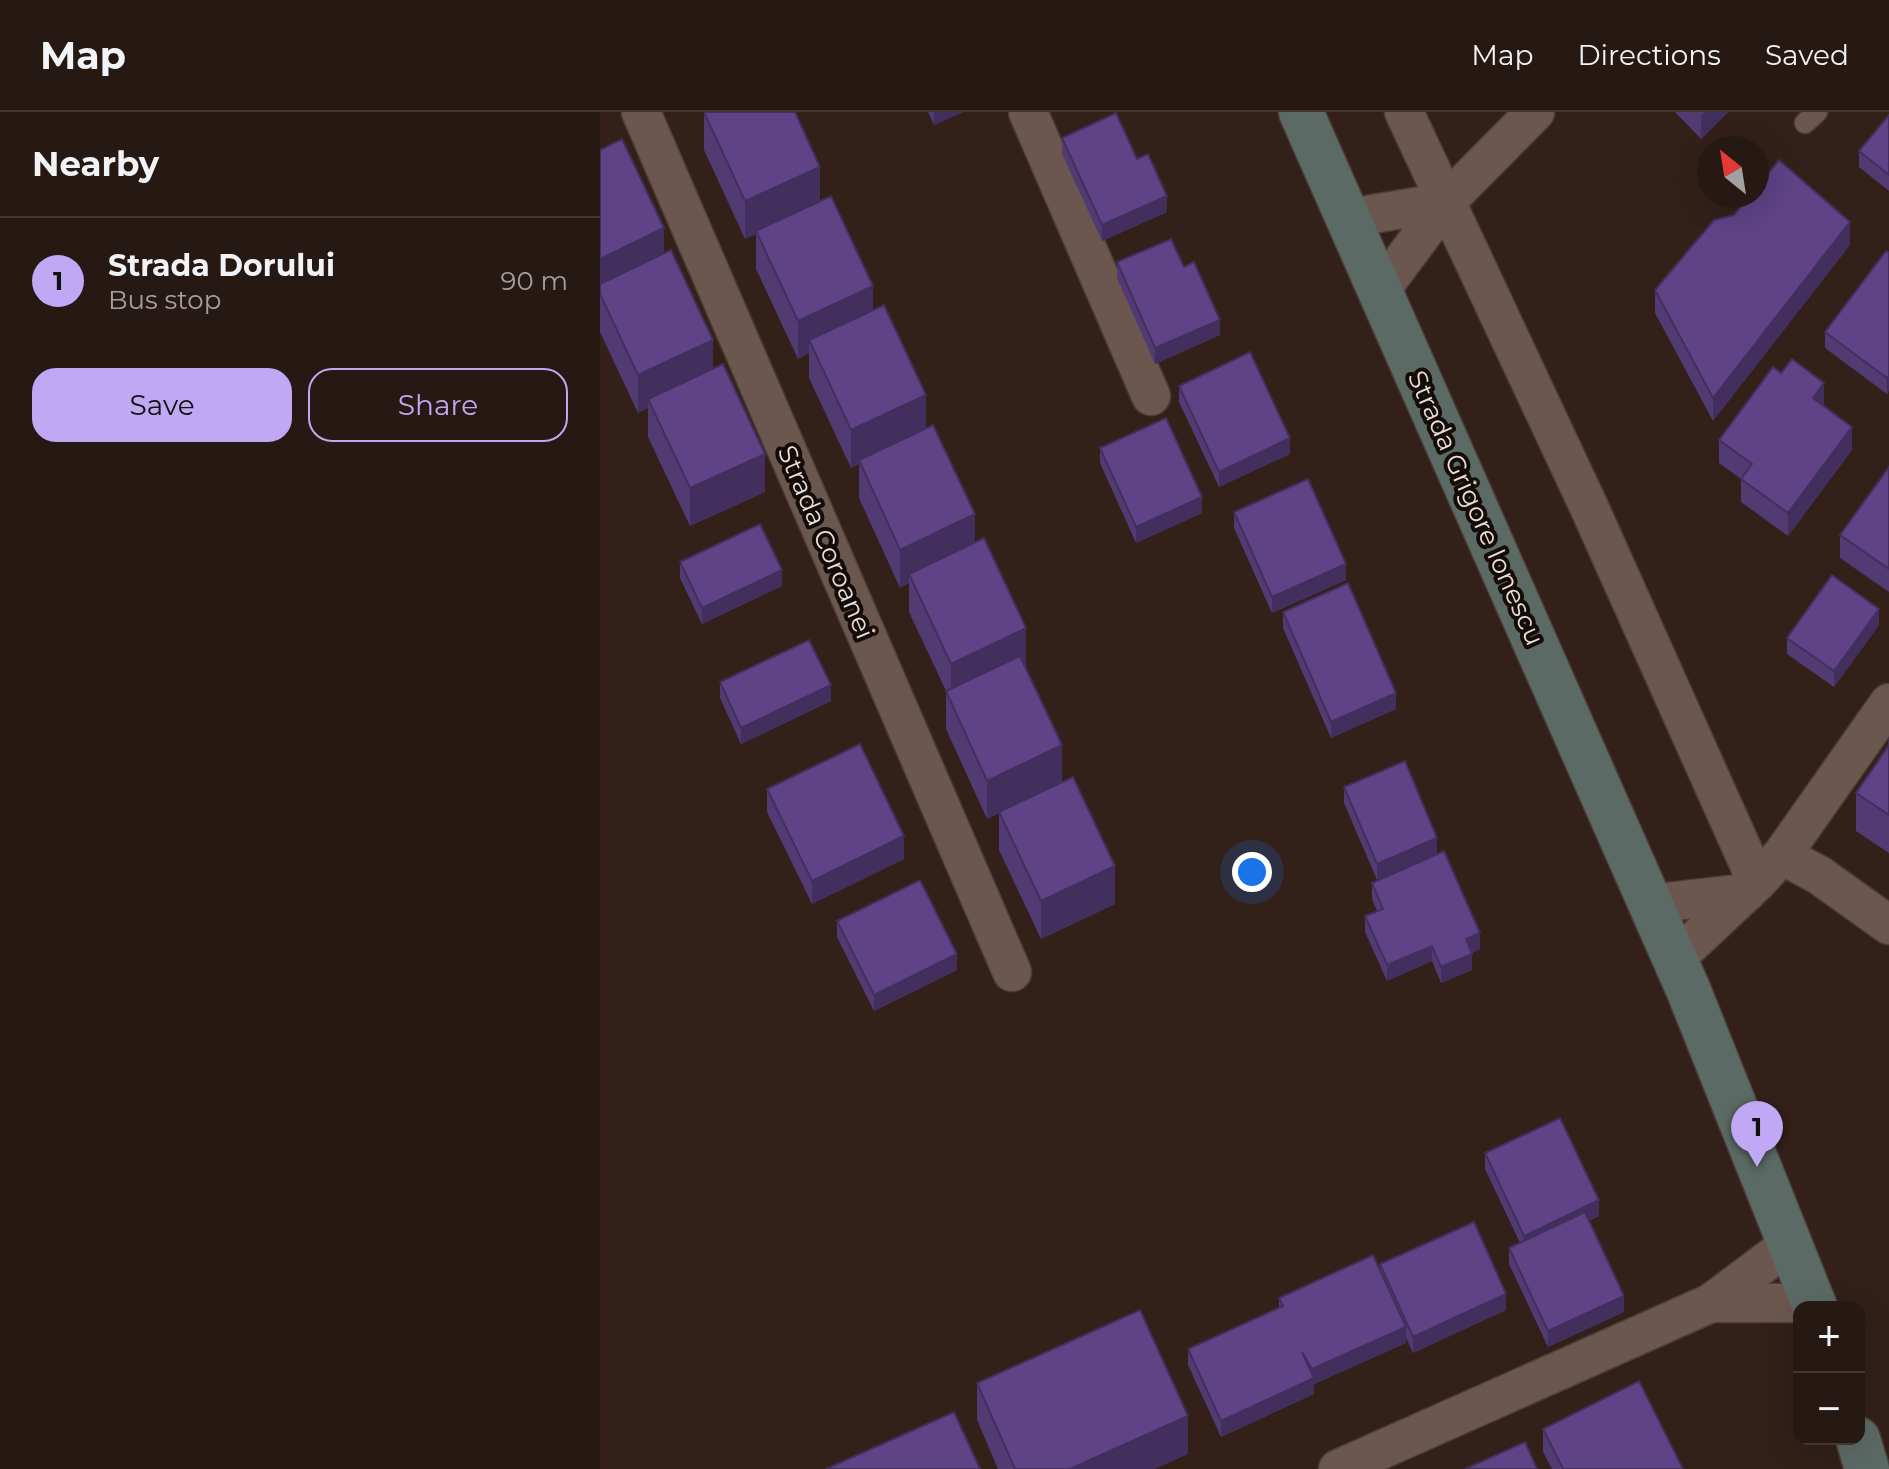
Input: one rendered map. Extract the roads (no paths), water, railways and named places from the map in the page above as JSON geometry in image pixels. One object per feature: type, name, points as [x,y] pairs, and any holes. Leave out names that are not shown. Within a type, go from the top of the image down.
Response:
[{"type":"main road","name":"Strada Grigore Ionescu","points":[[1301,112],[1675,959],[1813,1301]]},
{"type":"main road","points":[[1860,1445],[1867,1469]]},
{"type":"street","name":"Strada Coroanei","points":[[641,112],[1012,972]]},
{"type":"street","points":[[1028,112],[1151,396]]},
{"type":"street","points":[[1404,112],[1762,877]]},
{"type":"street","points":[[1380,291],[1446,202],[1535,112]]},
{"type":"street","points":[[1348,218],[1446,202]]},
{"type":"street","points":[[1675,959],[1762,877],[1889,703]]},
{"type":"street","points":[[1650,904],[1762,877],[1819,875],[1889,925]]},
{"type":"street","points":[[1338,1469],[1711,1303],[1791,1243]]},
{"type":"street","points":[[1711,1303],[1793,1305]]},
{"type":"place","name":"Strada Dorului","points":[[1757,1167]]}]
